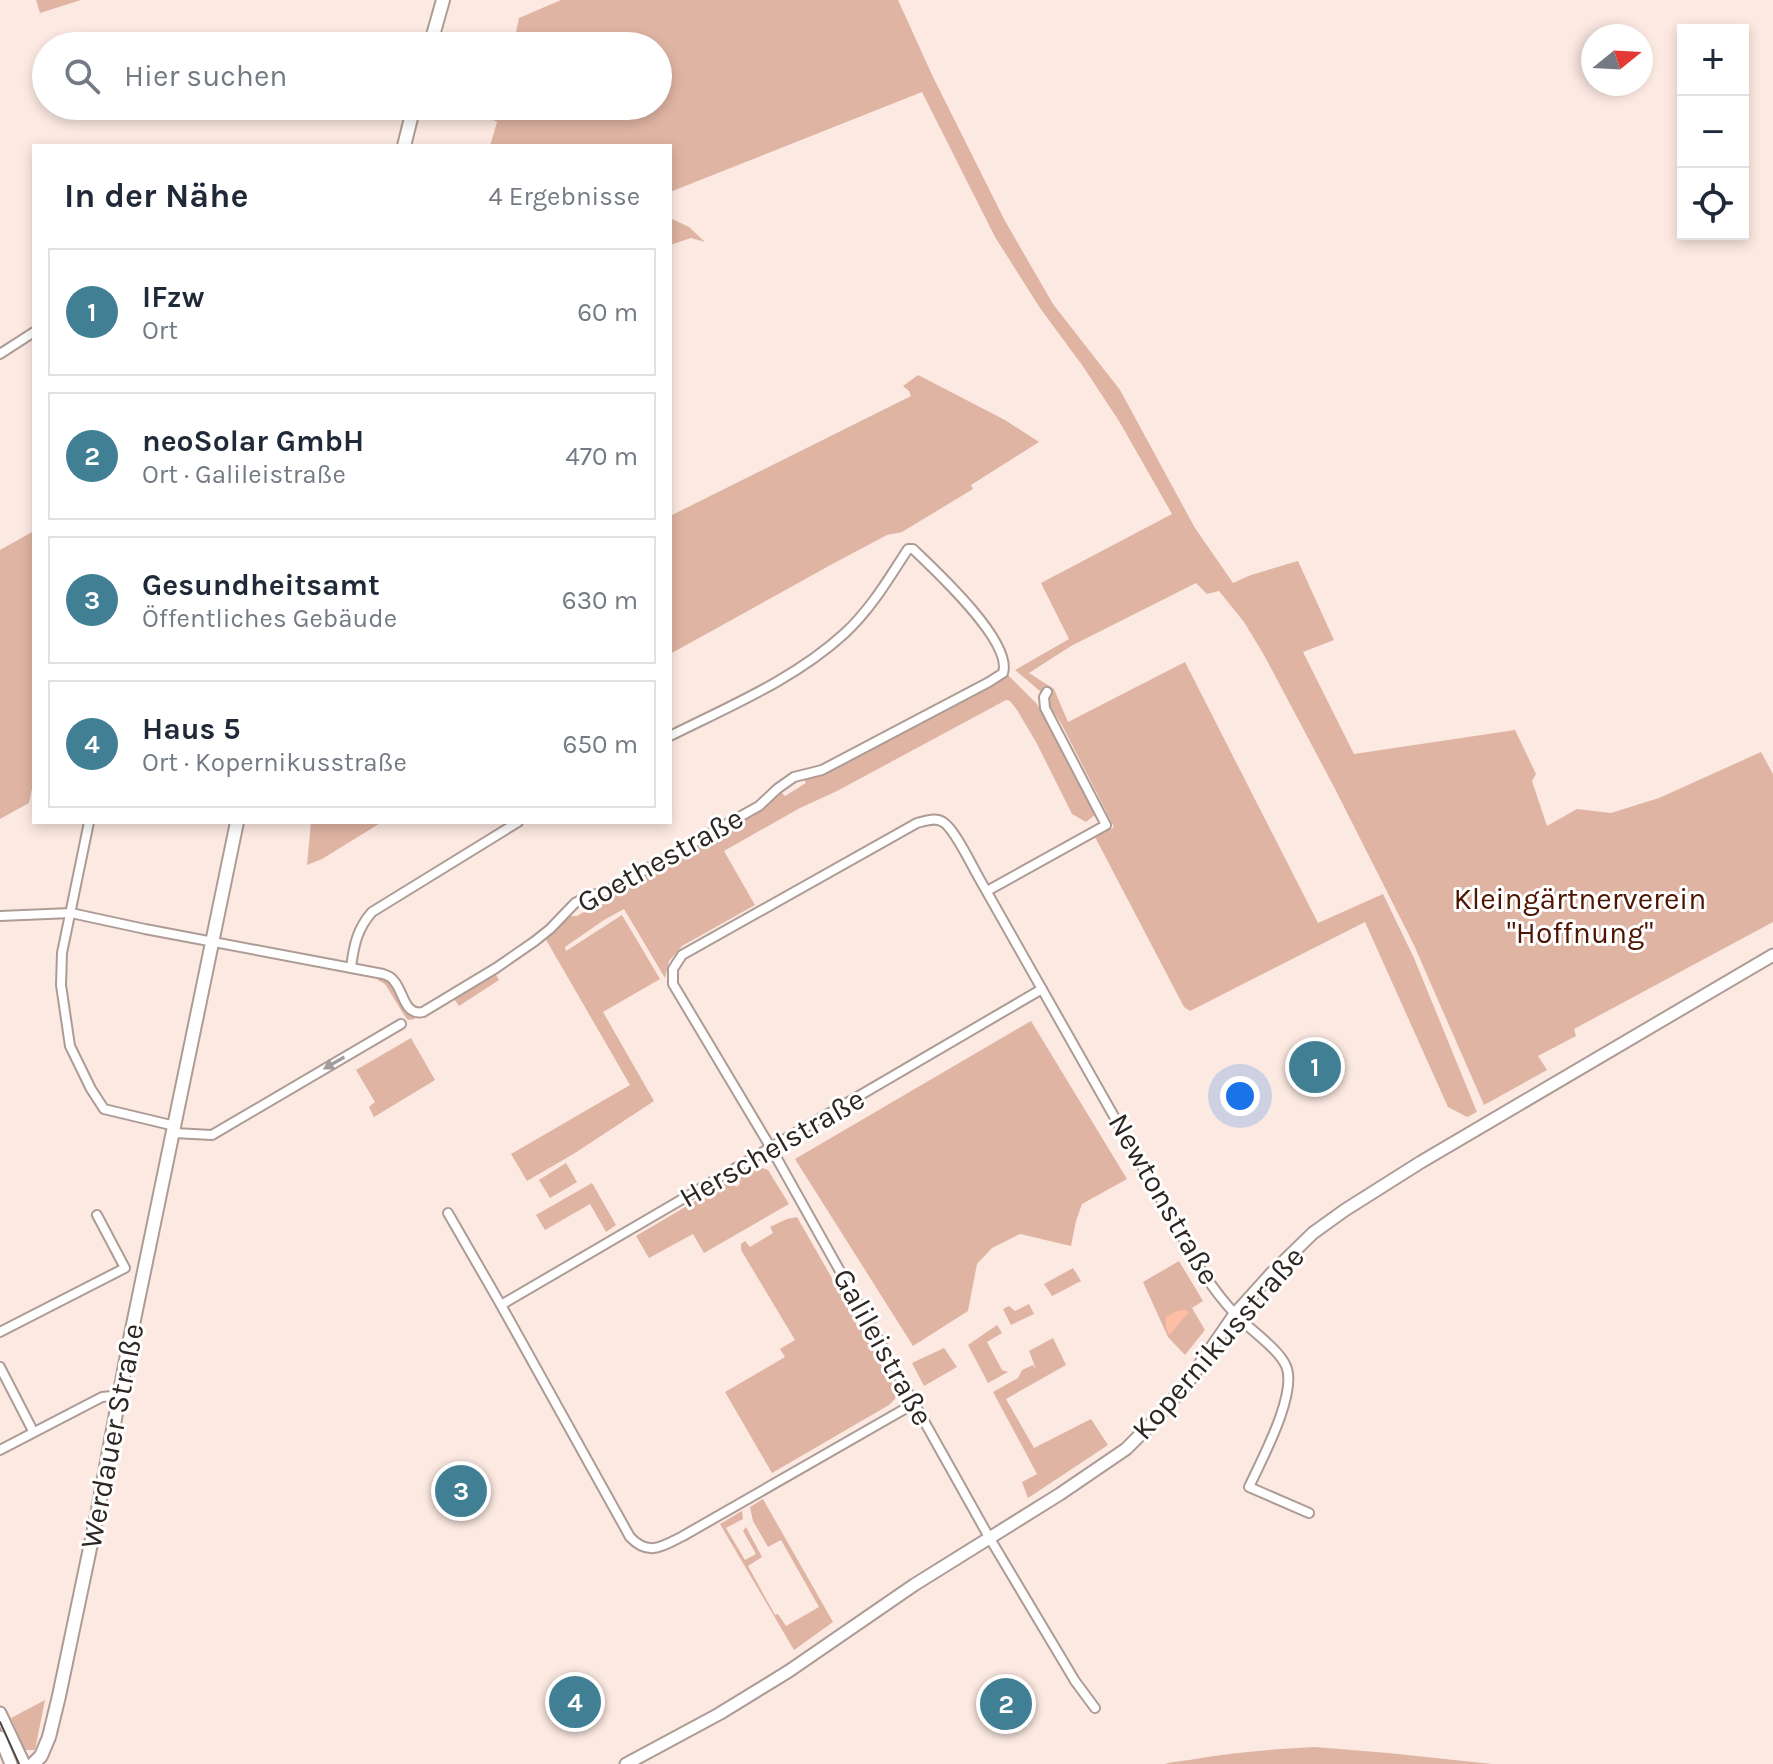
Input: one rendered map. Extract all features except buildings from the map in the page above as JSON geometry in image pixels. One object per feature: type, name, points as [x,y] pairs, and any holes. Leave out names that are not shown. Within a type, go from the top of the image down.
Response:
[{"type":"main road","points":[[434,32],[443,0]]},
{"type":"main road","points":[[404,144],[410,120]]},
{"type":"main road","name":"Werdauer Straße","points":[[47,1764],[49,1737],[88,1563],[129,1344],[237,824]]},
{"type":"main road","name":"Werdauer Straße","points":[[33,1764],[41,1756],[49,1737]]},
{"type":"street","points":[[0,354],[32,333]]},
{"type":"street","name":"Goethestraße","points":[[0,916],[71,913],[383,974],[392,977],[409,1009],[423,1012],[526,947],[584,898],[609,890],[759,806],[794,777],[822,770],[999,677],[1005,670],[1004,659],[987,628],[944,579],[913,549],[908,549],[874,600],[847,631],[823,652],[780,680],[672,735]]},
{"type":"street","points":[[987,891],[1106,825],[1045,708],[1047,692]]},
{"type":"street","name":"Newtonstraße","points":[[673,984],[673,969],[682,955],[917,823],[933,819],[945,822],[1201,1270],[1235,1314],[1281,1358],[1287,1368],[1290,1379],[1286,1399],[1249,1487],[1309,1513]]},
{"type":"street","points":[[89,824],[62,953],[61,985],[70,1046],[104,1109],[174,1130],[212,1135],[401,1024]]},
{"type":"street","points":[[351,967],[357,933],[372,912],[515,824]]},
{"type":"street","name":"Kopernikusstraße","points":[[626,1764],[719,1714],[777,1678],[914,1585],[1126,1449],[1188,1382],[1235,1314],[1272,1273],[1313,1233],[1372,1191],[1773,955]]},
{"type":"street","name":"Galileistraße","points":[[673,984],[771,1148],[989,1537],[1075,1681],[1095,1708]]},
{"type":"street","name":"Herschelstraße","points":[[501,1305],[1042,989]]},
{"type":"street","points":[[448,1213],[630,1537],[645,1549],[663,1546],[683,1536],[915,1403]]},
{"type":"street","points":[[0,1332],[125,1268],[97,1215]]},
{"type":"street","points":[[0,1367],[33,1431]]},
{"type":"street","points":[[0,1450],[102,1397],[121,1395]]},
{"type":"street","points":[[0,1713],[24,1764]]},
{"type":"street","points":[[0,1737],[11,1764]]},
{"type":"green space","points":[[36,0],[81,0],[40,13]]},
{"type":"green space","name":"Kleingärtnerverein \"Hoffnung\"","points":[[561,0],[898,0],[1005,221],[1053,304],[1120,390],[1195,528],[1233,583],[1298,561],[1334,640],[1303,652],[1354,754],[1515,730],[1536,774],[1532,781],[1547,826],[1577,809],[1611,813],[1659,798],[1761,752],[1773,774],[1773,922],[1574,1029],[1576,1036],[1538,1056],[1547,1070],[1484,1105],[1413,943],[1264,655],[1244,622],[1219,591],[1207,594],[1196,583],[1071,646],[1029,673],[1054,689],[1068,722],[1185,662],[1318,923],[1383,894],[1414,958],[1477,1112],[1467,1117],[1448,1107],[1365,922],[1190,1011],[1184,1007],[1095,837],[1114,827],[1062,725],[1041,692],[1015,670],[1069,639],[1041,583],[1172,514],[1119,421],[995,237],[922,92],[672,191],[672,144],[491,144],[497,122],[493,120],[672,120],[672,32],[516,32],[519,18]]},
{"type":"green space","points":[[672,219],[689,227],[705,242],[691,238],[672,244]]},
{"type":"green space","points":[[918,375],[1005,420],[1039,442],[971,485],[973,489],[902,532],[887,535],[672,653],[672,515],[911,396],[903,386]]},
{"type":"green space","points":[[32,532],[32,788],[29,803],[0,819],[0,550]]},
{"type":"green space","points":[[1007,674],[1037,704],[1095,815],[1086,822],[1072,814],[1036,742],[1017,710],[1006,700],[724,851],[755,905],[682,946],[669,961],[665,978],[624,909],[604,920],[565,947],[566,951],[622,915],[660,979],[603,1012],[654,1101],[527,1181],[511,1154],[630,1085],[545,938],[567,916],[577,916],[592,907],[589,900],[621,888],[770,802],[780,791],[785,796],[806,783],[802,777],[810,778],[831,771],[990,687]]},
{"type":"green space","points":[[311,824],[379,824],[322,859],[307,865]]},
{"type":"green space","points":[[495,973],[499,980],[459,1006],[454,999]]},
{"type":"green space","points":[[377,976],[392,982],[415,1019],[408,1020]]},
{"type":"green space","points":[[1031,1021],[1127,1179],[1082,1204],[1071,1246],[1020,1234],[992,1248],[977,1264],[968,1311],[913,1346],[795,1159]]},
{"type":"green space","points":[[411,1038],[435,1080],[374,1117],[369,1107],[375,1102],[356,1070]]},
{"type":"green space","points":[[566,1163],[577,1182],[550,1198],[539,1180]]},
{"type":"green space","points":[[760,1167],[768,1170],[789,1204],[704,1253],[693,1234],[649,1258],[636,1236],[731,1180],[736,1187],[740,1184],[737,1178]]},
{"type":"green space","points":[[592,1183],[616,1225],[606,1232],[590,1204],[545,1230],[536,1215]]},
{"type":"green space","points":[[797,1217],[897,1392],[889,1405],[772,1473],[725,1392],[785,1357],[780,1349],[795,1340],[741,1250],[741,1244],[745,1241],[750,1247],[773,1233],[770,1227]]},
{"type":"green space","points":[[1179,1261],[1203,1301],[1192,1308],[1205,1330],[1185,1355],[1168,1337],[1143,1282]]},
{"type":"green space","points":[[1073,1268],[1081,1281],[1052,1296],[1044,1284]]},
{"type":"green space","points":[[1029,1304],[1034,1314],[1011,1325],[1003,1309],[1009,1306],[1015,1311]]},
{"type":"green space","points":[[997,1325],[1002,1333],[987,1342],[1002,1370],[1008,1372],[988,1383],[968,1345]]},
{"type":"green space","points":[[1053,1338],[1066,1365],[1006,1399],[1034,1448],[1091,1419],[1108,1445],[1028,1498],[1022,1482],[1037,1474],[993,1392],[1018,1378],[1022,1370],[1033,1365],[1036,1369],[1029,1351]]},
{"type":"green space","points":[[944,1348],[957,1367],[924,1386],[912,1363]]},
{"type":"green space","points":[[763,1499],[833,1622],[794,1650],[720,1524],[742,1511],[743,1519],[726,1528],[745,1560],[756,1554],[743,1531],[746,1527],[762,1557],[748,1566],[775,1615],[778,1614],[786,1626],[819,1607],[781,1540],[768,1547],[753,1521],[750,1507]]},
{"type":"green space","points":[[45,1700],[35,1750],[25,1750],[11,1718]]},
{"type":"green space","points":[[1315,1747],[1492,1764],[1165,1764],[1240,1753]]},
{"type":"shaded area","points":[[1186,1310],[1189,1313],[1169,1335],[1166,1317]]},
{"type":"tram line","points":[[0,1722],[19,1764]]},
{"type":"place","name":"IFzw","points":[[1315,1067]]},
{"type":"place","name":"Gesundheitsamt","points":[[461,1491]]},
{"type":"place","name":"Haus 5","points":[[575,1702]]},
{"type":"place","name":"neoSolar GmbH","points":[[1006,1704]]}]
